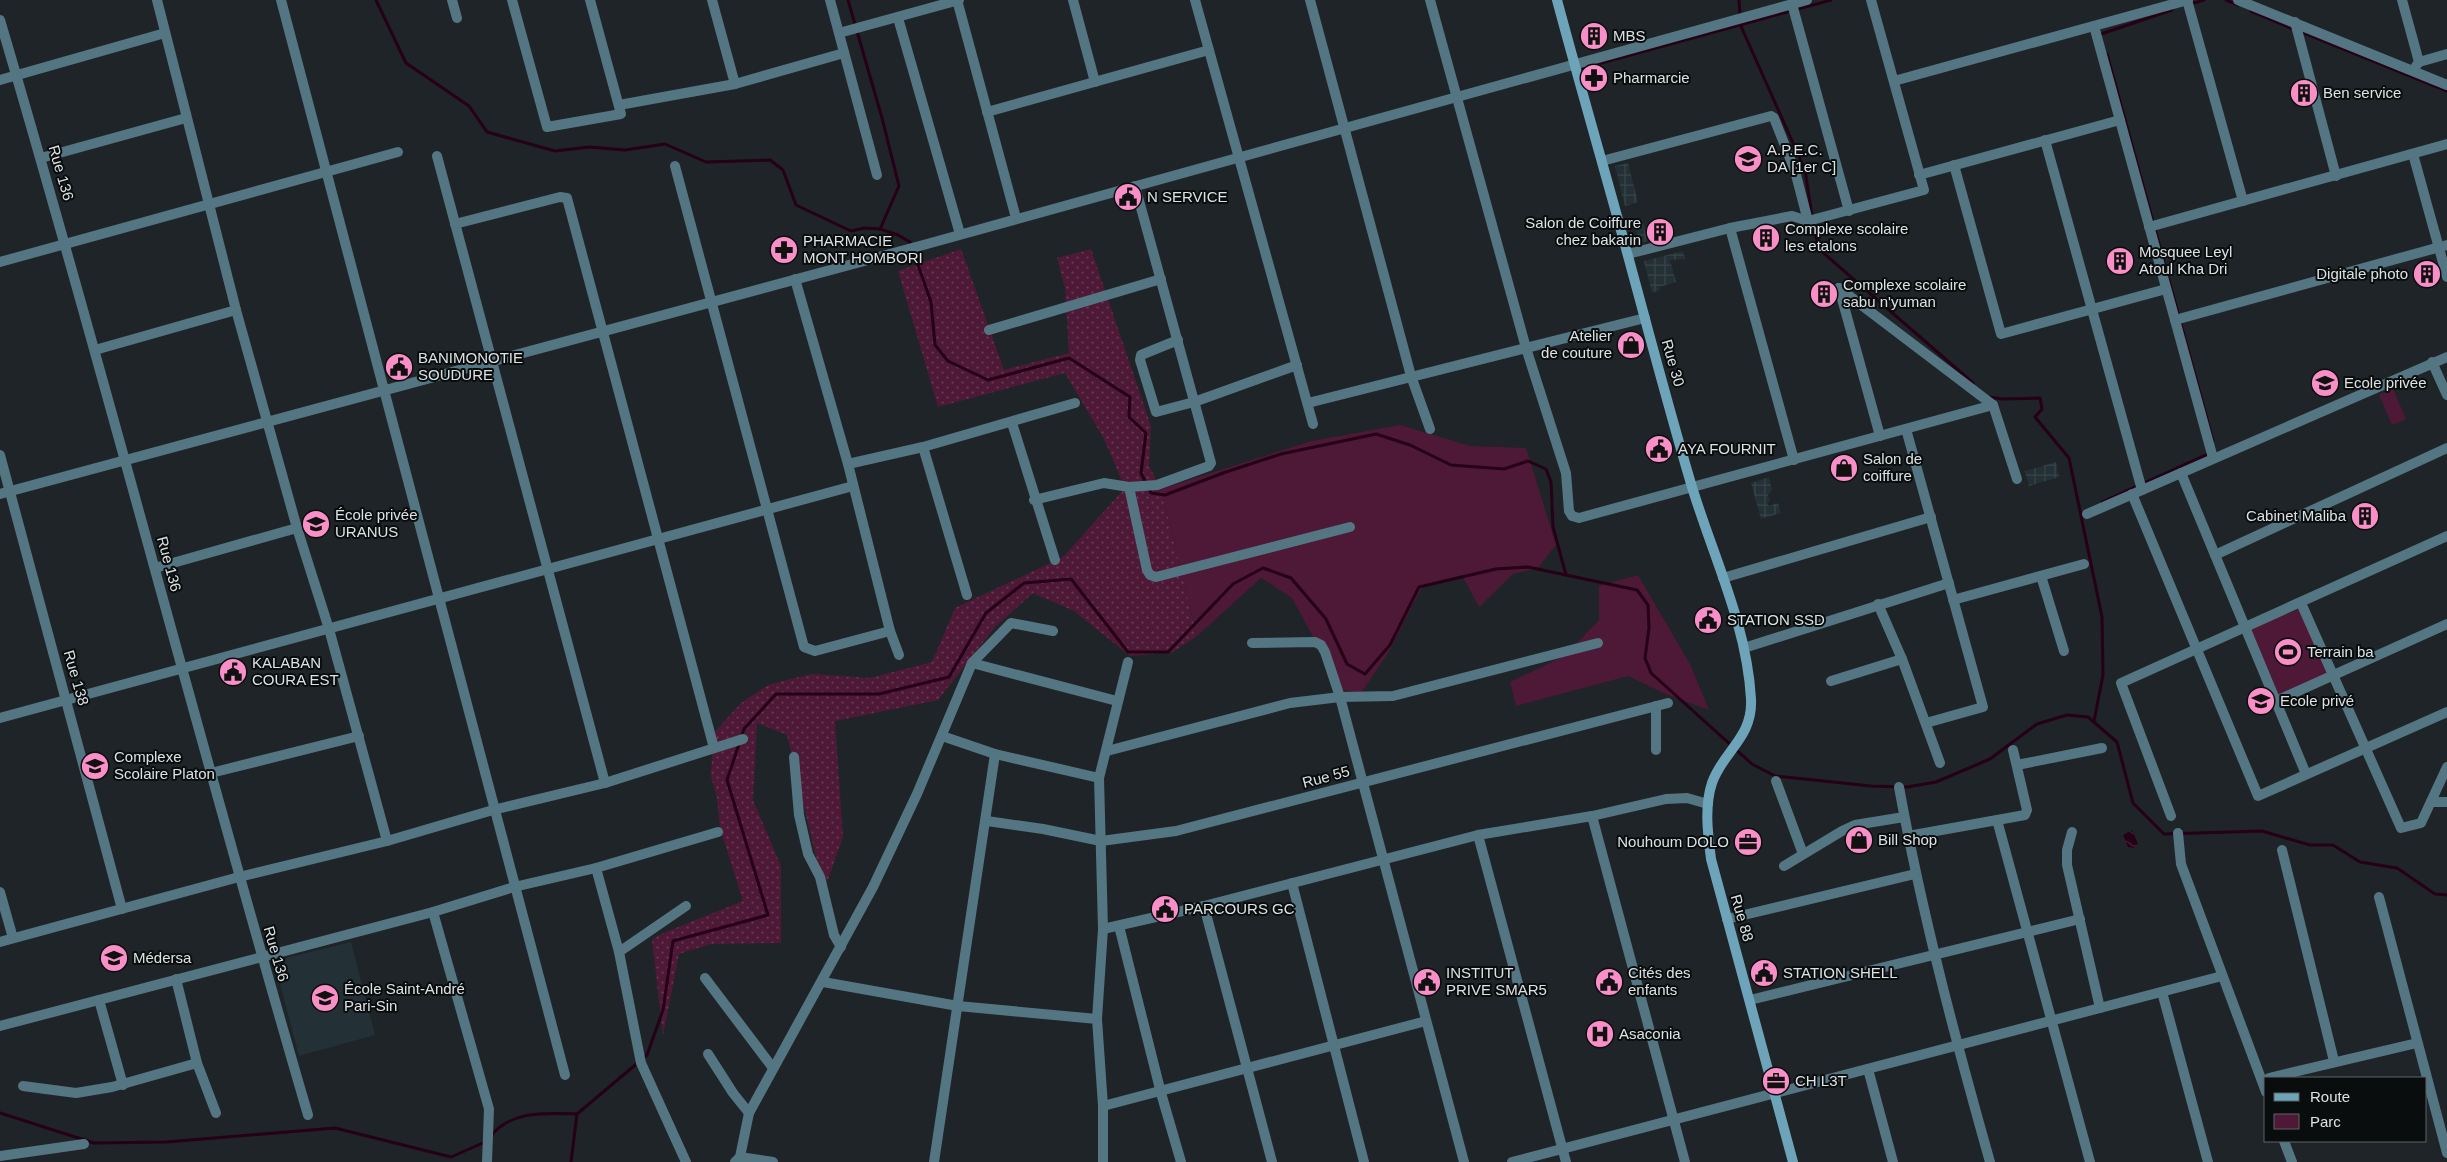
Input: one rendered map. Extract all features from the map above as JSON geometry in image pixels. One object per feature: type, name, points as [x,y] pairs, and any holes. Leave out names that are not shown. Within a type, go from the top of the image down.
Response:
[{"type":"main road","name":"Rue 30","points":[[1557,0],[1692,488],[1723,578],[1744,648],[1751,700],[1745,733]]},
{"type":"main road","name":"Rue 88","points":[[1745,733],[1719,768],[1712,783],[1708,804],[1707,831],[1710,859],[1793,1162]]},
{"type":"street","points":[[157,0],[236,310],[297,528],[329,629],[387,842]]},
{"type":"street","points":[[281,0],[325,172],[440,599],[493,810],[565,1075]]},
{"type":"street","points":[[452,0],[457,18]]},
{"type":"street","points":[[512,0],[547,127],[621,114],[590,0]]},
{"type":"street","points":[[712,0],[735,84]]},
{"type":"street","points":[[830,0],[877,175]]},
{"type":"street","points":[[838,33],[958,0],[1016,218]]},
{"type":"street","points":[[1073,0],[1095,82]]},
{"type":"street","points":[[1195,0],[1314,424]]},
{"type":"street","points":[[1310,0],[1411,376],[1430,429]]},
{"type":"street","points":[[1430,0],[1526,348],[1566,473],[1572,516],[1579,518],[1692,488],[1993,404]]},
{"type":"street","points":[[5,492],[927,244],[1807,0]]},
{"type":"street","points":[[1628,254],[1730,228],[1792,216],[1808,221],[1924,190],[1871,0]]},
{"type":"street","points":[[1894,81],[2188,0],[2243,201]]},
{"type":"street","points":[[2238,0],[2447,85]]},
{"type":"street","points":[[2402,0],[2419,62]]},
{"type":"street","points":[[1792,4],[1849,211]]},
{"type":"street","points":[[898,18],[960,234]]},
{"type":"street","name":"Rue 136","points":[[0,20],[66,245],[261,957],[308,1115]]},
{"type":"street","points":[[2295,22],[2336,176]]},
{"type":"street","points":[[2094,26],[2213,458]]},
{"type":"street","points":[[0,80],[165,33]]},
{"type":"street","points":[[987,112],[1209,50]]},
{"type":"street","points":[[619,105],[735,84],[844,53]]},
{"type":"street","points":[[2413,71],[2419,62],[2447,54]]},
{"type":"street","points":[[1602,162],[1770,116],[1774,118],[1795,171],[1808,221]]},
{"type":"street","points":[[41,158],[186,118]]},
{"type":"street","points":[[1920,175],[2120,120]]},
{"type":"street","points":[[2046,140],[2092,309],[2137,492],[2197,650],[2258,796],[2447,712]]},
{"type":"street","points":[[2149,227],[2447,144]]},
{"type":"street","points":[[0,262],[398,152]]},
{"type":"street","points":[[2413,154],[2443,246],[2447,277]]},
{"type":"street","points":[[437,156],[605,783]]},
{"type":"street","points":[[1954,165],[2001,334],[2166,289]]},
{"type":"street","points":[[675,166],[804,647],[815,652],[890,631]]},
{"type":"street","points":[[1034,500],[1104,483],[1129,487],[1157,485],[1209,466],[1212,459],[1194,402],[1135,186]]},
{"type":"street","points":[[455,224],[560,197],[567,198],[714,748]]},
{"type":"street","points":[[1730,228],[1794,460]]},
{"type":"street","points":[[2175,320],[2443,246]]},
{"type":"street","points":[[795,279],[848,464],[890,631],[899,655]]},
{"type":"street","points":[[989,330],[1161,280]]},
{"type":"street","points":[[1880,436],[1838,288],[1993,404],[2017,479]]},
{"type":"street","points":[[95,350],[236,310]]},
{"type":"street","points":[[1308,402],[1645,318]]},
{"type":"street","points":[[1178,340],[1145,351],[1140,360],[1156,412],[1194,402],[1297,365]]},
{"type":"street","points":[[2087,514],[2447,357]]},
{"type":"street","points":[[2432,362],[2447,395]]},
{"type":"street","points":[[848,464],[923,447],[1012,423],[1075,403]]},
{"type":"street","points":[[1012,423],[1034,500],[1055,560]]},
{"type":"street","points":[[1906,429],[1983,707],[1926,723]]},
{"type":"street","points":[[923,447],[968,595]]},
{"type":"street","points":[[2215,556],[2447,448]]},
{"type":"street","name":"Rue 138","points":[[0,455],[5,492],[66,701],[122,910]]},
{"type":"street","points":[[2181,473],[2306,774]]},
{"type":"street","points":[[0,718],[853,486]]},
{"type":"street","points":[[1129,487],[1147,570],[1150,575],[1156,576],[1350,527]]},
{"type":"street","points":[[1723,578],[1931,517]]},
{"type":"street","points":[[155,568],[297,528]]},
{"type":"street","points":[[2171,816],[2121,683],[2447,536]]},
{"type":"street","points":[[1954,600],[2084,564]]},
{"type":"street","points":[[2041,576],[2064,651]]},
{"type":"street","points":[[1744,648],[1949,583]]},
{"type":"street","points":[[2301,603],[2401,828],[2421,823],[2447,767]]},
{"type":"street","points":[[1878,604],[1902,659],[1940,763]]},
{"type":"street","points":[[773,1162],[738,1160],[749,1113],[823,982],[899,834],[972,663],[1011,623],[1053,631]]},
{"type":"street","points":[[2276,701],[2447,624]]},
{"type":"street","points":[[1252,643],[1315,642],[1321,645],[1340,697],[1464,1162]]},
{"type":"street","points":[[1107,751],[1290,703],[1340,697],[1393,696],[1598,643]]},
{"type":"street","points":[[1831,681],[1902,659]]},
{"type":"street","points":[[1103,1162],[1103,1106],[1097,1019],[1103,929],[1099,778],[1128,662]]},
{"type":"street","points":[[972,663],[1117,701]]},
{"type":"street","name":"Rue 55","points":[[987,821],[1043,829],[1101,841],[1176,831],[1668,703]]},
{"type":"street","points":[[1656,706],[1656,750]]},
{"type":"street","points":[[212,773],[359,736]]},
{"type":"street","points":[[942,736],[995,754],[1099,778]]},
{"type":"street","points":[[0,942],[239,877],[387,842],[493,810],[605,783],[743,739]]},
{"type":"street","points":[[2017,765],[2102,748]]},
{"type":"street","points":[[1908,836],[2022,817],[2027,810],[2013,750]]},
{"type":"street","points":[[934,1162],[987,821],[995,754]]},
{"type":"street","points":[[794,757],[799,815],[808,854],[820,877],[834,934],[841,947]]},
{"type":"street","points":[[1776,781],[1803,854]]},
{"type":"street","points":[[1899,787],[1915,874],[1957,1045],[1990,1162]]},
{"type":"street","points":[[1103,929],[1204,906],[1478,835],[1592,816],[1666,799],[1687,798],[1708,804]]},
{"type":"street","points":[[2431,802],[2447,802]]},
{"type":"street","points":[[1592,816],[1685,1162]]},
{"type":"street","points":[[1784,866],[1855,825],[1904,817]]},
{"type":"street","points":[[1997,820],[2090,1162]]},
{"type":"street","points":[[0,1026],[433,912],[514,887],[596,868],[718,832]]},
{"type":"street","points":[[2072,832],[2067,850],[2067,865],[2100,1008]]},
{"type":"street","points":[[2178,833],[2181,864],[2222,976],[2264,1077]]},
{"type":"street","points":[[1478,835],[1566,1162]]},
{"type":"street","points":[[2282,850],[2334,1062]]},
{"type":"street","points":[[596,868],[619,952],[641,1063],[686,1162]]},
{"type":"street","points":[[1727,919],[1915,874]]},
{"type":"street","points":[[1292,883],[1364,1162]]},
{"type":"street","points":[[0,892],[13,938]]},
{"type":"street","points":[[2379,896],[2426,1077]]},
{"type":"street","points":[[619,952],[686,906]]},
{"type":"street","points":[[1204,906],[1246,1070],[1272,1162]]},
{"type":"street","points":[[433,912],[489,1109],[487,1162]]},
{"type":"street","points":[[1750,1000],[2080,919]]},
{"type":"street","points":[[1118,926],[1161,1093],[1181,1162]]},
{"type":"street","points":[[1512,1162],[2222,976]]},
{"type":"street","points":[[705,978],[774,1068]]},
{"type":"street","points":[[176,979],[197,1063],[216,1113]]},
{"type":"street","points":[[823,982],[958,1006],[1097,1019]]},
{"type":"street","points":[[2162,992],[2208,1162]]},
{"type":"street","points":[[98,1000],[123,1085]]},
{"type":"street","points":[[1103,1106],[1161,1093],[1426,1021]]},
{"type":"street","points":[[2273,1077],[2417,1043]]},
{"type":"street","points":[[708,1054],[733,1093],[749,1113]]},
{"type":"street","points":[[23,1086],[76,1093],[123,1085],[197,1063]]},
{"type":"street","points":[[1868,1069],[1893,1162]]},
{"type":"street","points":[[2427,1080],[2447,1153]]},
{"type":"street","points":[[2284,1142],[2292,1162]]},
{"type":"street","points":[[0,1156],[84,1144]]},
{"type":"shaded area","points":[[1628,163],[1638,202],[1625,206],[1615,166]]},
{"type":"shaded area","points":[[1642,219],[1648,241],[1640,243],[1633,222]]},
{"type":"shaded area","points":[[1683,251],[1685,259],[1670,260],[1676,282],[1659,287],[1660,290],[1652,293],[1644,261]]},
{"type":"shaded area","points":[[2056,462],[2059,477],[2029,486],[2025,471]]},
{"type":"shaded area","points":[[1769,477],[1772,490],[1768,495],[1770,501],[1767,503],[1769,506],[1778,503],[1781,513],[1761,519],[1751,483]]},
{"type":"shaded area","name":"École Saint-André Pari-Sin","points":[[351,942],[375,1035],[299,1056],[274,961]]},
{"type":"green space","points":[[961,249],[1004,370],[1069,353],[1065,288],[1057,258],[1091,249],[1151,426],[1149,466],[1161,489],[1197,636],[1173,652],[1130,656],[1074,611],[1033,593],[995,627],[938,700],[835,721],[843,837],[824,891],[787,735],[757,723],[753,800],[781,866],[781,943],[711,944],[679,954],[663,1035],[652,940],[661,934],[743,901],[720,828],[717,798],[711,776],[713,734],[741,703],[768,685],[811,674],[870,678],[932,662],[955,608],[1063,557],[1125,488],[1104,439],[1065,373],[938,407],[898,271]]},
{"type":"green space","points":[[2393,389],[2406,419],[2392,425],[2379,395]]},
{"type":"green space","points":[[1400,425],[1470,446],[1526,448],[1556,545],[1538,568],[1513,574],[1479,607],[1462,575],[1423,585],[1390,650],[1361,693],[1335,689],[1318,646],[1292,598],[1261,578],[1197,636],[1161,489],[1312,441]]},
{"type":"green space","points":[[1638,575],[1690,664],[1709,710],[1668,695],[1628,676],[1516,706],[1510,682],[1564,656],[1599,620],[1599,586]]},
{"type":"green space","name":"Terrain ba","points":[[2299,609],[2328,674],[2277,696],[2247,630]]},
{"type":"water","points":[[2132,830],[2138,844],[2134,848],[2128,847],[2123,835]]},
{"type":"waterway","points":[[376,0],[406,63],[469,106],[487,132],[555,151],[589,147],[625,150],[665,144],[706,162],[770,160],[783,170],[796,205],[851,231],[864,228],[880,229],[898,235],[910,242],[931,302],[935,345],[948,361],[988,380],[1069,358],[1130,397],[1129,417],[1146,433],[1141,473],[1146,483]]},
{"type":"waterway","points":[[848,0],[882,118],[899,186],[880,229]]},
{"type":"waterway","points":[[1739,0],[1740,16]]},
{"type":"waterway","points":[[1583,68],[1831,0]]},
{"type":"waterway","points":[[2190,4],[2204,0]]},
{"type":"waterway","points":[[2226,0],[2238,5]]},
{"type":"waterway","points":[[2101,34],[2172,10]]},
{"type":"waterway","points":[[2251,11],[2293,29]]},
{"type":"waterway","points":[[1740,24],[1805,170],[1812,216]]},
{"type":"waterway","points":[[2299,31],[2447,91]]},
{"type":"waterway","points":[[2107,54],[2213,441]]},
{"type":"waterway","points":[[1813,227],[1820,250],[1973,383]]},
{"type":"waterway","points":[[1989,397],[2003,399],[2040,398],[2042,409],[2035,417],[2069,458],[2102,617],[2103,675],[2094,721]]},
{"type":"waterway","points":[[1149,489],[1151,493],[1165,495],[1281,454],[1376,434],[1410,445],[1451,465],[1504,469],[1528,461],[1546,469],[1551,482],[1553,527],[1566,575]]},
{"type":"waterway","points":[[2102,502],[2210,453]]},
{"type":"waterway","points":[[571,1162],[577,1114],[647,1055],[663,1010],[673,941],[768,915],[727,780],[744,729],[776,694],[879,694],[949,677],[986,613],[1024,583],[1071,579],[1128,652],[1168,652],[1233,584],[1263,568],[1291,578],[1326,619],[1347,664],[1365,674],[1390,645],[1419,587],[1496,569],[1528,567],[1637,590],[1648,605],[1649,628],[1645,658],[1651,673],[1752,764],[1775,776],[1871,786],[1907,787],[1936,782],[1990,759],[2037,724],[2067,715],[2088,717],[2117,742],[2133,803],[2164,834],[2262,831],[2310,845],[2333,845],[2360,862],[2397,868],[2435,894],[2447,895]]},
{"type":"waterway","points":[[0,1113],[94,1143],[166,1142],[335,1128],[451,1157],[485,1142]]},
{"type":"waterway","points":[[491,1136],[509,1121],[519,1117],[554,1113],[577,1114]]},
{"type":"place","name":"MBS","points":[[1594,36]]},
{"type":"place","name":"Pharmarcie","points":[[1594,78]]},
{"type":"place","name":"Ben service","points":[[2304,93]]},
{"type":"place","name":"A.P.E.C. DA [1er C]","points":[[1748,159]]},
{"type":"place","name":"N SERVICE","points":[[1128,197]]},
{"type":"place","name":"Salon de Coiffure chez bakarin","points":[[1660,232]]},
{"type":"place","name":"Complexe scolaire les etalons","points":[[1766,238]]},
{"type":"place","name":"PHARMACIE MONT HOMBORI","points":[[784,250]]},
{"type":"place","name":"Mosquee Leyl Atoul Kha Dri","points":[[2120,261]]},
{"type":"place","name":"Digitale photo","points":[[2427,274]]},
{"type":"place","name":"Complexe scolaire sabu n'yuman","points":[[1824,294]]},
{"type":"place","name":"Atelier de couture","points":[[1631,345]]},
{"type":"place","name":"BANIMONOTIE SOUDURE","points":[[399,367]]},
{"type":"place","name":"Ecole privée","points":[[2325,383]]},
{"type":"place","name":"AYA FOURNIT","points":[[1659,449]]},
{"type":"place","name":"Salon de coiffure","points":[[1844,468]]},
{"type":"place","name":"Cabinet Maliba","points":[[2365,516]]},
{"type":"place","name":"École privée URANUS","points":[[316,524]]},
{"type":"place","name":"STATION SSD","points":[[1708,620]]},
{"type":"place","name":"Terrain ba","points":[[2288,652]]},
{"type":"place","name":"KALABAN COURA EST","points":[[233,672]]},
{"type":"place","name":"Ecole privé","points":[[2261,701]]},
{"type":"place","name":"Complexe Scolaire Platon","points":[[95,766]]},
{"type":"place","name":"Bill Shop","points":[[1859,840]]},
{"type":"place","name":"Nouhoum DOLO","points":[[1748,842]]},
{"type":"place","name":"PARCOURS GC","points":[[1165,909]]},
{"type":"place","name":"Médersa","points":[[114,958]]},
{"type":"place","name":"STATION SHELL","points":[[1764,973]]},
{"type":"place","name":"INSTITUT PRIVE SMAR5","points":[[1427,982]]},
{"type":"place","name":"Cités des enfants","points":[[1609,982]]},
{"type":"place","name":"École Saint-André Pari-Sin","points":[[325,998]]},
{"type":"place","name":"Asaconia","points":[[1600,1034]]},
{"type":"place","name":"CH L3T","points":[[1776,1081]]}]
